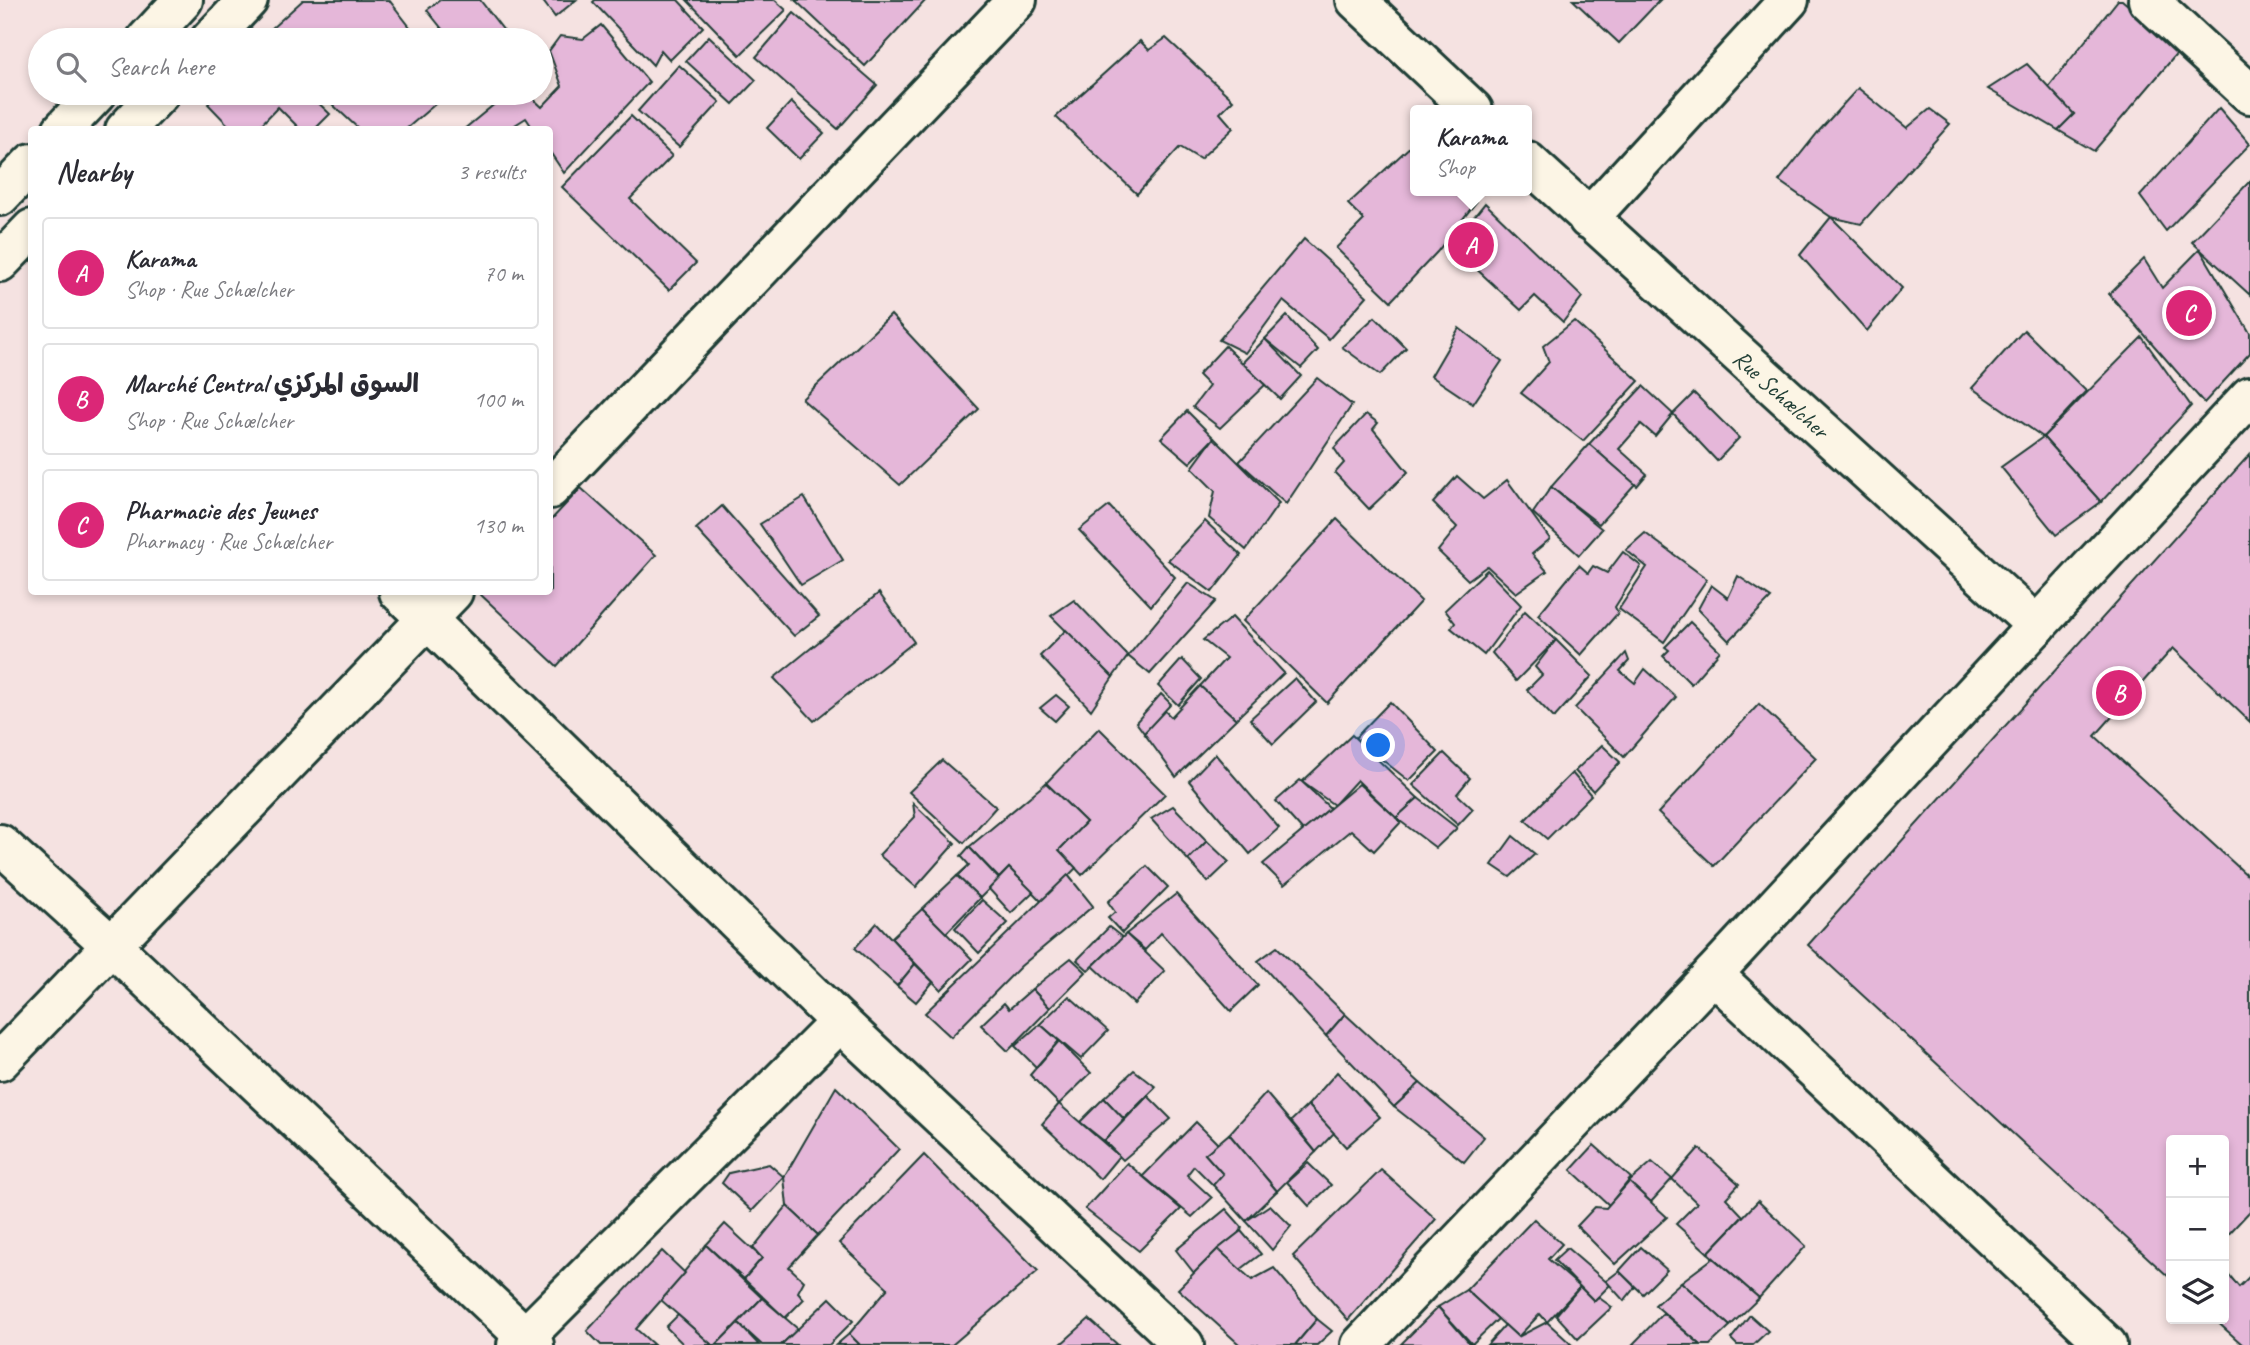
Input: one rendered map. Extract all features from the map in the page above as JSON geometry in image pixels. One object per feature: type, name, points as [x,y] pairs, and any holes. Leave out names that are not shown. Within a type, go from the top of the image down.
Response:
[{"type":"street","points":[[157,28],[183,0]]},
{"type":"street","points":[[221,28],[248,0]]},
{"type":"street","points":[[553,486],[1017,0]]},
{"type":"street","points":[[1356,0],[1468,105]]},
{"type":"street","points":[[1588,219],[1789,0]]},
{"type":"street","points":[[2148,0],[2250,94]]},
{"type":"street","points":[[66,126],[86,105]]},
{"type":"street","points":[[129,126],[149,105]]},
{"type":"street","points":[[0,196],[28,167]]},
{"type":"street","name":"Rue Schœlcher","points":[[1532,167],[2037,626]]},
{"type":"street","points":[[1361,1345],[1713,974],[2250,396]]},
{"type":"street","points":[[408,595],[440,605],[840,1021],[1184,1345]]},
{"type":"street","points":[[0,1061],[440,605]]},
{"type":"street","points":[[0,844],[112,946],[525,1342],[840,1021]]},
{"type":"street","points":[[1713,974],[2107,1345]]},
{"type":"building","points":[[303,0],[389,0],[411,28],[272,28]]},
{"type":"building","points":[[440,0],[480,0],[502,28],[441,28],[427,10]]},
{"type":"building","points":[[542,0],[576,0],[555,17]]},
{"type":"building","points":[[678,0],[703,27],[670,60],[661,50],[653,65],[593,2]]},
{"type":"building","points":[[687,0],[775,0],[786,10],[740,55]]},
{"type":"building","points":[[795,0],[926,0],[865,66]]},
{"type":"building","points":[[1573,0],[1660,0],[1619,43]]},
{"type":"building","points":[[2118,0],[2122,0],[2180,50],[2094,151],[2058,130],[2074,114],[2046,90]]},
{"type":"building","points":[[794,13],[877,85],[838,129],[756,57]]},
{"type":"building","points":[[601,25],[649,82],[564,173],[553,156],[553,126],[531,126],[526,118],[513,126],[468,126],[493,105],[553,105],[553,95],[562,86],[553,62],[553,46],[560,36],[583,39]]},
{"type":"building","points":[[709,36],[756,80],[733,104],[686,61]]},
{"type":"building","points":[[1166,38],[1233,100],[1220,113],[1233,128],[1200,159],[1180,147],[1137,194],[1056,117],[1140,41],[1149,50]]},
{"type":"building","points":[[2027,64],[2074,114],[2058,130],[1988,89]]},
{"type":"building","points":[[679,65],[720,102],[679,147],[638,111]]},
{"type":"building","points":[[1858,88],[1907,128],[1930,109],[1950,124],[1861,224],[1831,217],[1779,181]]},
{"type":"building","points":[[791,102],[824,133],[799,159],[767,128]]},
{"type":"building","points":[[209,105],[321,105],[330,114],[318,126],[297,126],[278,107],[260,126],[229,126]]},
{"type":"building","points":[[333,105],[434,105],[410,126],[356,126]]},
{"type":"building","points":[[2219,108],[2250,144],[2166,231],[2140,196]]},
{"type":"building","points":[[631,116],[672,156],[630,199],[696,263],[669,290],[562,187]]},
{"type":"building","points":[[1410,147],[1410,196],[1470,196],[1476,202],[1437,252],[1391,301],[1336,248],[1364,220],[1348,204]]},
{"type":"building","points":[[2250,181],[2250,295],[2192,242]]},
{"type":"building","points":[[1485,203],[1582,297],[1563,322],[1535,296],[1521,310],[1472,265],[1488,249],[1464,229]]},
{"type":"building","points":[[1831,217],[1902,288],[1867,331],[1800,255]]},
{"type":"building","points":[[1304,239],[1367,296],[1329,339],[1283,301],[1245,353],[1219,340]]},
{"type":"building","points":[[2200,249],[2250,333],[2250,353],[2204,403],[2109,294],[2144,259],[2162,288]]},
{"type":"building","points":[[891,315],[979,409],[900,485],[802,399]]},
{"type":"building","points":[[1287,316],[1318,350],[1301,368],[1265,339]]},
{"type":"building","points":[[1375,317],[1406,348],[1380,375],[1342,347]]},
{"type":"building","points":[[1574,321],[1639,381],[1583,441],[1521,393],[1549,362],[1543,346]]},
{"type":"building","points":[[1459,328],[1502,361],[1473,404],[1431,376]]},
{"type":"building","points":[[2024,330],[2086,391],[2043,437],[1972,388]]},
{"type":"building","points":[[2142,337],[2191,406],[2101,502],[2043,437]]},
{"type":"building","points":[[1265,339],[1301,376],[1280,399],[1242,363]]},
{"type":"building","points":[[1225,346],[1265,385],[1220,428],[1193,407],[1209,386],[1198,375]]},
{"type":"building","points":[[1317,378],[1352,405],[1286,504],[1239,462]]},
{"type":"building","points":[[1643,386],[1673,414],[1655,436],[1641,424],[1619,449],[1647,474],[1637,486],[1589,444]]},
{"type":"building","points":[[1694,393],[1739,438],[1717,461],[1673,414]]},
{"type":"building","points":[[1187,411],[1214,438],[1190,463],[1161,438]]},
{"type":"building","points":[[1366,414],[1378,423],[1373,429],[1408,472],[1369,509],[1335,473],[1344,463],[1334,448]]},
{"type":"building","points":[[2043,437],[2101,502],[2056,535],[2001,467]]},
{"type":"building","points":[[1214,438],[1279,503],[1246,550],[1209,518],[1215,491],[1192,468]]},
{"type":"building","points":[[1589,444],[1635,484],[1599,524],[1551,487]]},
{"type":"building","points":[[2250,454],[2250,722],[2173,648],[2095,736],[2250,878],[2250,1211],[2229,1234],[2229,1135],[2166,1135],[2166,1274],[1808,945]]},
{"type":"building","points":[[1457,476],[1483,499],[1507,480],[1550,539],[1532,554],[1547,571],[1516,593],[1487,566],[1468,580],[1438,551],[1457,527],[1433,503]]},
{"type":"building","points":[[1551,487],[1602,529],[1579,555],[1533,513]]},
{"type":"building","points":[[581,488],[656,555],[557,666],[481,595],[553,595],[553,518]]},
{"type":"building","points":[[804,497],[843,560],[801,585],[760,524]]},
{"type":"building","points":[[722,506],[819,616],[794,636],[696,529]]},
{"type":"building","points":[[1109,506],[1175,577],[1151,606],[1079,530]]},
{"type":"building","points":[[1337,519],[1421,601],[1327,703],[1243,621]]},
{"type":"building","points":[[1205,521],[1241,555],[1212,592],[1168,560]]},
{"type":"building","points":[[1645,533],[1707,579],[1664,642],[1619,609],[1647,567],[1626,550]]},
{"type":"building","points":[[1623,552],[1641,566],[1615,607],[1618,613],[1581,655],[1538,615],[1579,565],[1588,573],[1593,566],[1607,573]]},
{"type":"building","points":[[1487,570],[1521,605],[1484,655],[1451,628],[1455,623],[1445,610]]},
{"type":"building","points":[[1738,576],[1771,598],[1729,641],[1698,609],[1711,585],[1728,598]]},
{"type":"building","points":[[1188,583],[1216,601],[1150,674],[1128,656]]},
{"type":"building","points":[[879,593],[914,642],[814,721],[774,678]]},
{"type":"building","points":[[1074,600],[1128,656],[1113,677],[1051,616]]},
{"type":"building","points":[[1525,611],[1556,640],[1516,681],[1492,653]]},
{"type":"building","points":[[1232,617],[1284,673],[1236,719],[1200,686],[1226,658],[1203,640]]},
{"type":"building","points":[[1690,622],[1720,651],[1691,684],[1663,656],[1669,650],[1665,647]]},
{"type":"building","points":[[1066,630],[1113,677],[1091,710],[1040,656]]},
{"type":"building","points":[[1556,640],[1592,676],[1554,718],[1527,690],[1542,675],[1535,667]]},
{"type":"building","points":[[1626,653],[1629,661],[1620,671],[1635,683],[1645,669],[1676,697],[1624,757],[1575,708]]},
{"type":"building","points":[[1182,659],[1201,679],[1178,705],[1158,686]]},
{"type":"building","points":[[1295,678],[1316,702],[1273,744],[1250,719]]},
{"type":"building","points":[[1200,686],[1236,719],[1176,777],[1144,733],[1164,710],[1171,717]]},
{"type":"building","points":[[1161,694],[1171,704],[1144,733],[1136,722]]},
{"type":"building","points":[[1056,695],[1069,706],[1055,721],[1040,708]]},
{"type":"building","points":[[1390,702],[1438,752],[1409,781],[1355,738]]},
{"type":"building","points":[[1759,704],[1816,758],[1714,866],[1658,813]]},
{"type":"building","points":[[1099,728],[1165,794],[1082,875],[1059,850],[1086,822],[1046,783]]},
{"type":"building","points":[[1352,735],[1418,798],[1396,818],[1357,780],[1334,805],[1302,782]]},
{"type":"building","points":[[1602,745],[1620,762],[1593,791],[1575,771]]},
{"type":"building","points":[[1444,753],[1470,778],[1457,794],[1473,809],[1458,825],[1413,785]]},
{"type":"building","points":[[1215,754],[1279,828],[1250,854],[1189,781]]},
{"type":"building","points":[[942,760],[996,807],[964,843],[909,792]]},
{"type":"building","points":[[1572,773],[1591,795],[1547,839],[1525,820]]},
{"type":"building","points":[[1300,780],[1330,808],[1303,831],[1276,801]]},
{"type":"building","points":[[1046,783],[1086,822],[1059,850],[1076,868],[1042,902],[1009,868],[999,878],[969,847]]},
{"type":"building","points":[[1359,784],[1401,822],[1374,851],[1351,830],[1284,885],[1263,864]]},
{"type":"building","points":[[1418,798],[1457,828],[1436,848],[1396,818]]},
{"type":"building","points":[[913,803],[955,843],[916,887],[879,855],[915,817]]},
{"type":"building","points":[[1173,806],[1207,841],[1188,860],[1151,819]]},
{"type":"building","points":[[1513,836],[1535,854],[1510,877],[1492,865]]},
{"type":"building","points":[[1207,841],[1229,862],[1208,882],[1188,860]]},
{"type":"building","points":[[969,847],[999,879],[980,898],[957,876],[969,865],[961,856]]},
{"type":"building","points":[[1147,866],[1168,887],[1122,933],[1108,918],[1115,912],[1108,902]]},
{"type":"building","points":[[1009,868],[1033,892],[1011,913],[989,889]]},
{"type":"building","points":[[1068,875],[1093,906],[1021,966],[951,1037],[925,1013]]},
{"type":"building","points":[[957,876],[980,898],[946,933],[922,909]]},
{"type":"building","points":[[1176,894],[1258,985],[1231,1011],[1161,933],[1145,950],[1126,934]]},
{"type":"building","points":[[982,900],[1008,923],[979,953],[955,928]]},
{"type":"building","points":[[922,909],[972,959],[941,990],[891,938]]},
{"type":"building","points":[[877,923],[915,964],[897,986],[855,948]]},
{"type":"building","points":[[1109,927],[1123,938],[1088,970],[1077,960]]},
{"type":"building","points":[[1126,934],[1165,971],[1134,1004],[1093,966]]},
{"type":"building","points":[[1277,947],[1345,1014],[1326,1036],[1258,961]]},
{"type":"building","points":[[1071,958],[1086,972],[1050,1008],[1032,989]]},
{"type":"building","points":[[915,964],[933,982],[916,1002],[897,986]]},
{"type":"building","points":[[1032,989],[1050,1008],[1008,1051],[981,1025],[1004,1003],[1009,1009]]},
{"type":"building","points":[[1069,996],[1108,1031],[1081,1059],[1040,1024]]},
{"type":"building","points":[[1345,1014],[1420,1083],[1394,1107],[1326,1036]]},
{"type":"building","points":[[1040,1024],[1059,1041],[1036,1067],[1015,1046]]},
{"type":"building","points":[[1059,1041],[1091,1073],[1059,1104],[1030,1075]]},
{"type":"building","points":[[1134,1070],[1156,1087],[1124,1119],[1104,1098]]},
{"type":"building","points":[[1337,1072],[1380,1117],[1346,1147],[1308,1105]]},
{"type":"building","points":[[1420,1083],[1484,1137],[1464,1162],[1394,1107]]},
{"type":"building","points":[[836,1087],[899,1149],[818,1235],[787,1206],[784,1177]]},
{"type":"building","points":[[1266,1093],[1316,1152],[1277,1191],[1229,1134]]},
{"type":"building","points":[[1148,1096],[1171,1119],[1123,1160],[1104,1141]]},
{"type":"building","points":[[1104,1098],[1124,1119],[1104,1141],[1080,1122]]},
{"type":"building","points":[[1059,1104],[1119,1156],[1100,1179],[1042,1124]]},
{"type":"building","points":[[1308,1105],[1334,1133],[1316,1152],[1291,1121]]},
{"type":"building","points":[[1196,1122],[1218,1144],[1205,1154],[1223,1174],[1213,1185],[1194,1166],[1187,1175],[1212,1198],[1192,1217],[1143,1176]]},
{"type":"building","points":[[1229,1134],[1277,1191],[1246,1221],[1213,1185],[1223,1174],[1205,1154]]},
{"type":"building","points":[[1594,1145],[1631,1178],[1609,1205],[1571,1170]]},
{"type":"building","points":[[1699,1148],[1739,1184],[1726,1198],[1743,1216],[1708,1253],[1676,1224],[1697,1203],[1672,1179]]},
{"type":"building","points":[[924,1155],[1038,1271],[952,1345],[860,1345],[849,1334],[888,1288],[839,1243]]},
{"type":"building","points":[[1652,1162],[1672,1179],[1651,1202],[1629,1182]]},
{"type":"building","points":[[1127,1163],[1181,1209],[1139,1251],[1085,1209]]},
{"type":"building","points":[[1308,1163],[1331,1185],[1309,1206],[1287,1182]]},
{"type":"building","points":[[769,1164],[784,1177],[752,1211],[722,1183],[729,1173]]},
{"type":"building","points":[[1381,1170],[1436,1219],[1348,1320],[1293,1256]]},
{"type":"building","points":[[1629,1182],[1667,1217],[1615,1264],[1577,1226],[1595,1207],[1606,1208]]},
{"type":"building","points":[[1758,1201],[1806,1246],[1759,1298],[1708,1253]]},
{"type":"building","points":[[1270,1205],[1291,1226],[1272,1250],[1246,1221]]},
{"type":"building","points":[[787,1206],[818,1235],[789,1267],[804,1281],[798,1292],[804,1299],[785,1318],[744,1279],[762,1258],[753,1248]]},
{"type":"building","points":[[1226,1209],[1242,1227],[1241,1231],[1194,1273],[1176,1250]]},
{"type":"building","points":[[1534,1219],[1562,1244],[1548,1259],[1580,1287],[1547,1322],[1540,1314],[1518,1337],[1466,1290]]},
{"type":"building","points":[[725,1224],[762,1258],[744,1279],[706,1245]]},
{"type":"building","points":[[1241,1231],[1261,1254],[1240,1270],[1218,1249]]},
{"type":"building","points":[[706,1245],[762,1298],[716,1345],[712,1345],[661,1300]]},
{"type":"building","points":[[1641,1247],[1667,1270],[1643,1294],[1619,1271]]},
{"type":"building","points":[[1567,1248],[1610,1285],[1594,1301],[1554,1260]]},
{"type":"building","points":[[1218,1249],[1252,1280],[1274,1268],[1317,1319],[1295,1345],[1240,1345],[1178,1289]]},
{"type":"building","points":[[662,1251],[685,1273],[636,1329],[654,1345],[601,1345],[587,1331]]},
{"type":"building","points":[[1713,1258],[1759,1298],[1730,1326],[1681,1282]]},
{"type":"building","points":[[1619,1271],[1635,1287],[1624,1301],[1606,1281]]},
{"type":"building","points":[[2229,1275],[2239,1287],[2250,1276],[2250,1345],[2243,1345],[2220,1324],[2229,1324]]},
{"type":"building","points":[[1681,1282],[1730,1326],[1710,1345],[1701,1345],[1655,1305]]},
{"type":"building","points":[[1580,1287],[1594,1301],[1598,1297],[1612,1307],[1578,1339],[1556,1315]]},
{"type":"building","points":[[1466,1290],[1498,1319],[1472,1344],[1438,1307]]},
{"type":"building","points":[[762,1298],[798,1329],[781,1345],[762,1345],[738,1323]]},
{"type":"building","points":[[830,1298],[853,1321],[829,1345],[781,1345]]},
{"type":"building","points":[[1438,1307],[1471,1345],[1401,1344]]},
{"type":"building","points":[[1663,1313],[1701,1345],[1632,1345]]},
{"type":"building","points":[[678,1315],[712,1345],[684,1345],[666,1327]]},
{"type":"building","points":[[1750,1315],[1768,1331],[1753,1345],[1737,1345],[1731,1339]]},
{"type":"building","points":[[1089,1319],[1118,1345],[1060,1345]]},
{"type":"building","points":[[1317,1319],[1332,1331],[1317,1345],[1295,1345]]},
{"type":"building","points":[[1547,1322],[1572,1345],[1487,1345],[1505,1325],[1518,1337]]},
{"type":"building","points":[[738,1323],[759,1345],[716,1345]]},
{"type":"building","points":[[849,1334],[860,1345],[836,1345]]},
{"type":"place","name":"Karama","points":[[1471,245]]},
{"type":"place","name":"Pharmacie des Jeunes","points":[[2189,313]]},
{"type":"place","name":"Marché Central السوق المركزي","points":[[2119,693]]}]
